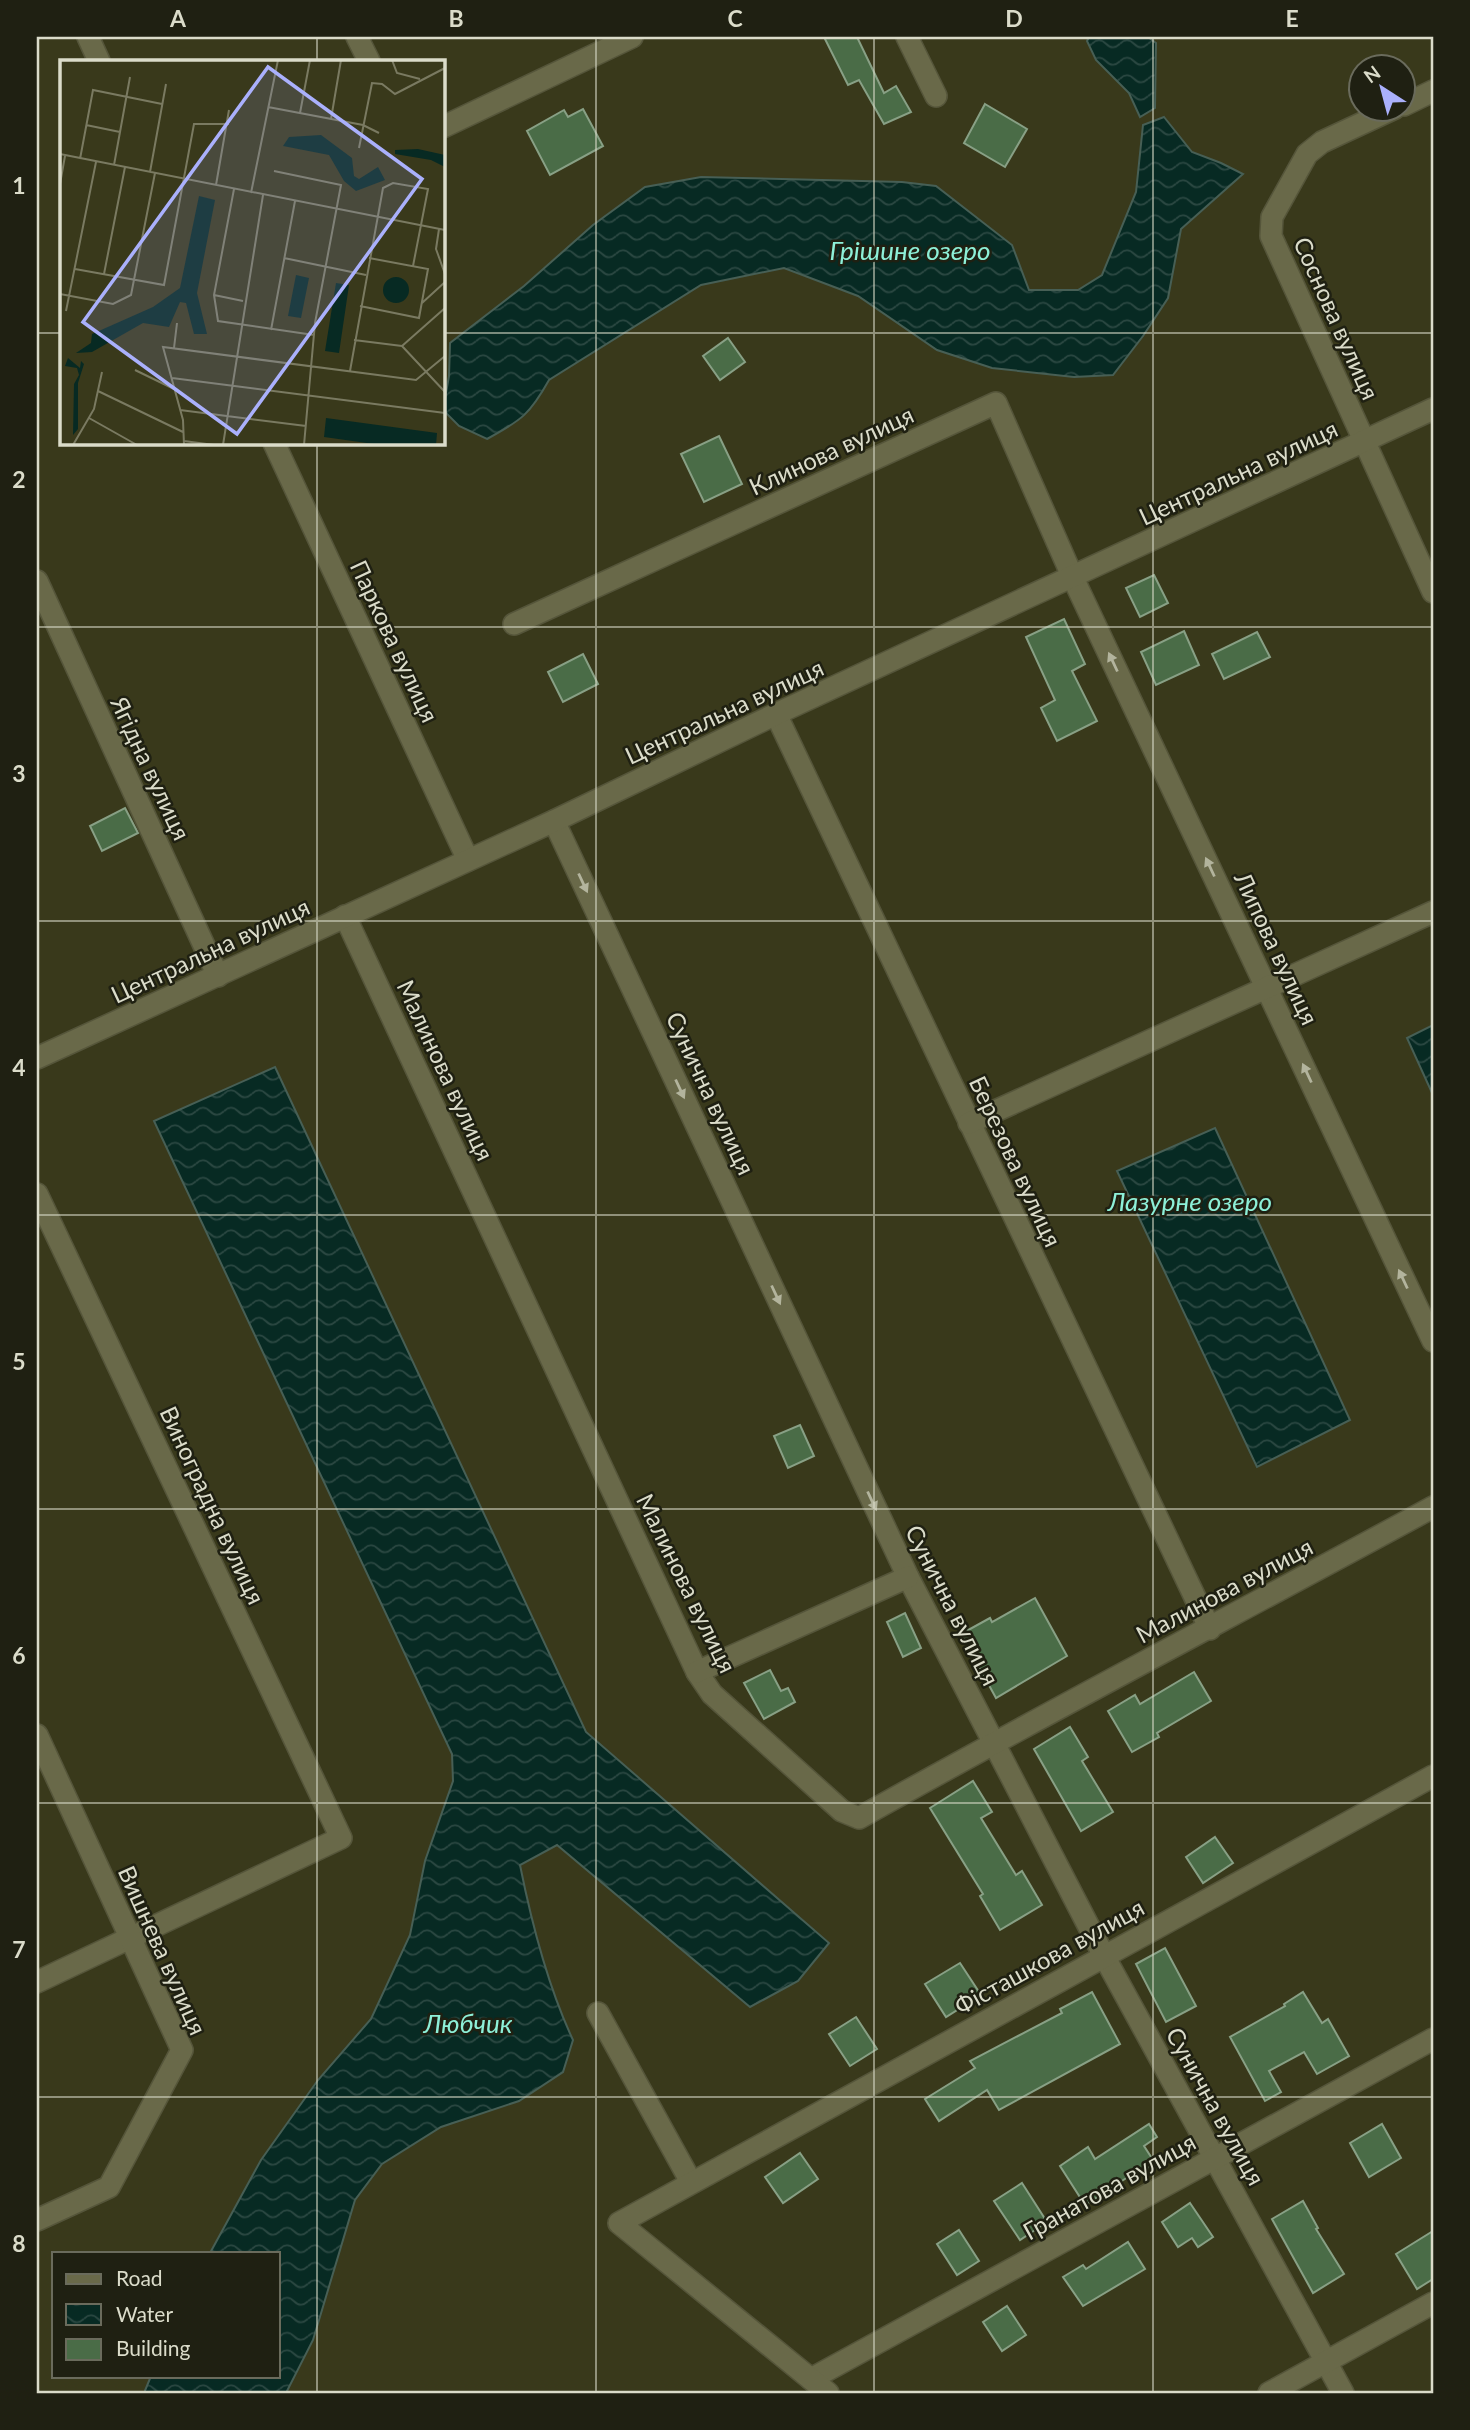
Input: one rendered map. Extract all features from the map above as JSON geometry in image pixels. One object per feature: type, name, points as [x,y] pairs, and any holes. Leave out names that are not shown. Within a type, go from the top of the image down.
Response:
[{"type":"street","points":[[88,37],[99,60]]},
{"type":"street","points":[[357,37],[368,60]]},
{"type":"street","points":[[444,127],[631,37]]},
{"type":"street","points":[[907,37],[936,96]]},
{"type":"street","name":"Соснова вулиця","points":[[1365,122],[1322,142],[1307,155],[1272,217],[1271,236],[1433,592]]},
{"type":"street","name":"Клинова вулиця","points":[[514,624],[996,403],[1073,578]]},
{"type":"street","name":"Центральна вулиця","points":[[37,1058],[554,821],[776,714],[1433,410]]},
{"type":"street","name":"Паркова вулиця","points":[[274,444],[468,860]]},
{"type":"street","name":"Липова вулиця","points":[[1073,578],[1433,1341]]},
{"type":"street","name":"Ягідна вулиця","points":[[37,581],[218,976]]},
{"type":"street","name":"Березова вулиця","points":[[776,714],[1210,1629]]},
{"type":"street","name":"Сунична вулиця","points":[[554,821],[908,1577],[1104,1956],[1343,2393]]},
{"type":"street","points":[[969,1123],[1433,912]]},
{"type":"street","name":"Малинова вулиця","points":[[345,916],[697,1672],[712,1694],[842,1811],[859,1818],[993,1743],[1210,1629],[1433,1507]]},
{"type":"street","name":"Виноградна вулиця","points":[[37,1194],[341,1838],[131,1938]]},
{"type":"street","points":[[697,1672],[908,1577]]},
{"type":"street","name":"Вишнева вулиця","points":[[37,1735],[182,2050],[109,2187],[37,2220]]},
{"type":"street","name":"Фісташкова вулиця","points":[[811,2379],[619,2223],[1433,1776]]},
{"type":"street","points":[[37,1982],[131,1938]]},
{"type":"street","points":[[598,2013],[691,2182]]},
{"type":"street","name":"Гранатова вулиця","points":[[811,2379],[1433,2039]]},
{"type":"street","points":[[1269,2393],[1433,2303]]},
{"type":"street","points":[[811,2379],[828,2393]]},
{"type":"water","points":[[1089,37],[1148,37],[1156,43],[1155,108],[1140,117],[1129,93],[1096,60],[1087,41]]},
{"type":"water","name":"Грішине озеро","points":[[1164,117],[1192,152],[1243,174],[1181,229],[1168,298],[1113,375],[1074,377],[992,368],[937,350],[858,296],[784,268],[701,285],[549,380],[524,415],[487,439],[459,426],[444,411],[450,343],[524,286],[593,225],[645,187],[701,177],[902,182],[936,186],[1012,245],[1029,290],[1078,290],[1102,275],[1136,192],[1143,125]]},
{"type":"water","points":[[1433,1025],[1433,1095],[1407,1038]]},
{"type":"water","name":"Любчик","points":[[275,1067],[586,1732],[829,1943],[798,1981],[750,2007],[557,1845],[520,1865],[542,1954],[573,2040],[563,2072],[519,2101],[441,2127],[382,2164],[355,2200],[313,2340],[286,2393],[144,2393],[150,2378],[280,2378],[280,2252],[211,2252],[261,2160],[318,2080],[371,2019],[410,1935],[425,1861],[453,1781],[452,1754],[154,1121]]},
{"type":"water","name":"Лазурне озеро","points":[[1215,1128],[1350,1420],[1257,1467],[1117,1171]]},
{"type":"building","points":[[824,37],[857,37],[884,93],[896,86],[911,112],[884,124],[859,80],[848,85]]},
{"type":"building","points":[[985,104],[1027,129],[1005,167],[964,143]]},
{"type":"building","points":[[583,109],[603,146],[550,175],[527,131],[564,110],[568,117]]},
{"type":"building","points":[[728,338],[745,362],[720,380],[703,356]]},
{"type":"building","points":[[719,436],[742,484],[704,502],[681,454]]},
{"type":"building","points":[[1154,575],[1168,603],[1140,617],[1126,588]]},
{"type":"building","points":[[1064,619],[1085,664],[1072,671],[1097,721],[1057,741],[1041,708],[1055,700],[1026,637]]},
{"type":"building","points":[[1184,631],[1199,665],[1156,685],[1141,652]]},
{"type":"building","points":[[1257,632],[1270,657],[1224,679],[1212,654]]},
{"type":"building","points":[[583,654],[598,684],[563,702],[548,672]]},
{"type":"building","points":[[125,808],[138,833],[102,851],[90,826]]},
{"type":"building","points":[[800,1425],[814,1456],[788,1468],[774,1436]]},
{"type":"building","points":[[1035,1598],[1067,1656],[996,1698],[961,1634],[990,1618],[992,1622]]},
{"type":"building","points":[[905,1613],[921,1648],[903,1657],[887,1622]]},
{"type":"building","points":[[770,1670],[781,1691],[788,1688],[795,1702],[764,1719],[744,1683]]},
{"type":"building","points":[[1194,1672],[1211,1701],[1157,1733],[1159,1737],[1132,1752],[1108,1711],[1135,1695],[1140,1704]]},
{"type":"building","points":[[1070,1727],[1088,1757],[1082,1761],[1113,1812],[1081,1831],[1034,1749]]},
{"type":"building","points":[[973,1781],[992,1812],[981,1818],[1016,1875],[1022,1871],[1042,1905],[1000,1930],[980,1896],[983,1894],[930,1808]]},
{"type":"building","points":[[1215,1837],[1233,1863],[1203,1883],[1186,1857]]},
{"type":"building","points":[[1165,1948],[1196,2006],[1166,2022],[1136,1964]]},
{"type":"building","points":[[960,1963],[981,1995],[946,2017],[925,1984]]},
{"type":"building","points":[[1092,1992],[1120,2044],[999,2110],[987,2090],[939,2121],[925,2099],[975,2068],[970,2061],[1062,2013],[1060,2009]]},
{"type":"building","points":[[1303,1992],[1322,2023],[1328,2019],[1349,2056],[1317,2074],[1304,2052],[1269,2071],[1281,2092],[1265,2101],[1230,2037],[1285,2006],[1284,2004]]},
{"type":"building","points":[[856,2017],[877,2049],[850,2066],[829,2034]]},
{"type":"building","points":[[1149,2124],[1157,2137],[1144,2146],[1155,2163],[1085,2205],[1060,2166],[1088,2147],[1095,2159]]},
{"type":"building","points":[[1382,2124],[1401,2158],[1369,2177],[1350,2143]]},
{"type":"building","points":[[800,2153],[818,2179],[783,2203],[765,2177]]},
{"type":"building","points":[[1022,2183],[1047,2222],[1020,2240],[994,2201]]},
{"type":"building","points":[[1303,2201],[1318,2228],[1316,2229],[1344,2274],[1313,2293],[1272,2219]]},
{"type":"building","points":[[1190,2203],[1213,2237],[1198,2247],[1192,2238],[1178,2247],[1162,2222]]},
{"type":"building","points":[[959,2230],[979,2261],[957,2275],[937,2244]]},
{"type":"building","points":[[1433,2231],[1433,2279],[1417,2289],[1396,2254]]},
{"type":"building","points":[[1128,2242],[1145,2269],[1083,2306],[1063,2277],[1083,2265],[1086,2269]]},
{"type":"building","points":[[1007,2306],[1026,2335],[1002,2351],[983,2322]]}]
